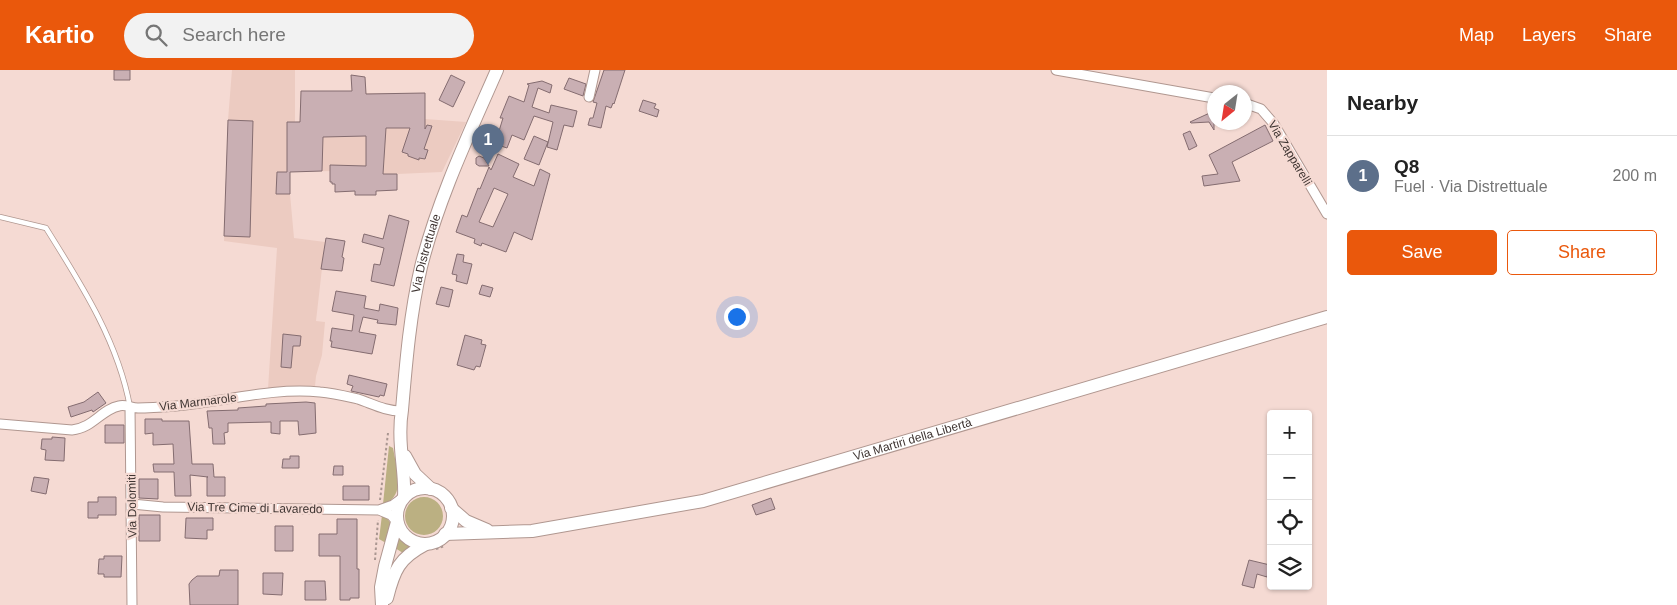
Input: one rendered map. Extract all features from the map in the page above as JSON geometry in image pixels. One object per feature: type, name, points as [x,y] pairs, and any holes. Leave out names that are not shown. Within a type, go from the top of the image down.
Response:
[{"type":"street","name":"Via Distrettuale","points":[[383,605],[384,566],[397,522],[399,504],[404,497],[404,476],[400,447],[402,411],[415,296],[428,243],[455,167],[497,70]]},
{"type":"street","points":[[589,97],[595,70]]},
{"type":"street","points":[[1056,70],[1207,97]]},
{"type":"street","name":"Via Zapparelli","points":[[1252,106],[1261,109],[1274,124],[1327,214]]},
{"type":"street","name":"Via Martiri della Libertà","points":[[445,534],[532,531],[703,502],[1327,317]]},
{"type":"street","name":"Via Marmarole","points":[[0,424],[72,430],[94,422],[115,407],[123,405],[136,408],[177,406],[262,394],[311,391],[351,397],[384,409],[402,411]]},
{"type":"street","name":"Via Dolomiti","points":[[130,407],[132,605]]},
{"type":"street","points":[[400,447],[415,474],[431,489],[444,496],[451,508],[472,525],[492,532]]},
{"type":"street","points":[[404,497],[416,489],[431,489]]},
{"type":"street","name":"Via Tre Cime di Lavaredo","points":[[132,504],[162,507],[379,507],[393,505],[404,497]]},
{"type":"street","points":[[379,507],[391,515],[408,538],[426,544]]},
{"type":"street","points":[[445,534],[450,526],[451,508]]},
{"type":"street","name":"Via Distrettuale","points":[[383,605],[397,567],[408,555],[426,544],[440,539],[445,534]]},
{"type":"lane","points":[[0,217],[46,228],[76,276],[110,342],[126,385],[130,407]]},
{"type":"path","points":[[379,507],[389,430]]},
{"type":"shaded area","points":[[232,70],[295,70],[295,122],[300,121],[301,91],[352,91],[351,75],[365,77],[366,93],[425,93],[425,119],[466,122],[442,172],[397,174],[397,190],[376,191],[376,195],[355,195],[355,191],[335,192],[335,171],[277,172],[277,194],[290,194],[294,238],[325,242],[316,321],[325,322],[322,355],[315,386],[268,389],[277,248],[224,241],[228,120]]},
{"type":"shaded area","points":[[389,446],[393,448],[398,488],[395,495],[383,504]]},
{"type":"shaded area","points":[[424,497],[437,503],[443,516],[437,529],[424,535],[411,529],[405,516],[411,503]]},
{"type":"shaded area","points":[[382,515],[391,524],[386,543],[379,539]]},
{"type":"shaded area","points":[[399,538],[411,547],[403,553],[395,548]]},
{"type":"building","points":[[114,70],[130,70],[130,80],[114,80]]},
{"type":"building","points":[[604,70],[625,70],[614,104],[611,108],[606,106],[601,128],[588,125],[590,118],[593,118],[597,103],[593,102]]},
{"type":"building","points":[[351,75],[365,77],[366,94],[425,93],[425,129],[427,125],[432,126],[424,149],[428,150],[425,159],[419,158],[419,160],[402,152],[410,128],[386,128],[383,174],[397,174],[397,190],[376,191],[376,195],[355,195],[355,191],[335,192],[335,184],[330,182],[330,165],[366,166],[366,136],[323,137],[322,171],[290,172],[290,194],[276,194],[277,172],[287,172],[287,122],[300,122],[301,91],[352,91]]},
{"type":"building","points":[[451,75],[465,82],[453,107],[439,100]]},
{"type":"building","points":[[569,78],[586,84],[583,96],[564,89]]},
{"type":"building","points":[[542,81],[552,85],[550,93],[538,88],[532,107],[549,113],[551,105],[577,111],[573,127],[564,125],[557,150],[547,147],[553,122],[534,116],[524,140],[512,135],[507,148],[495,144],[503,118],[500,118],[509,96],[524,102],[529,85],[527,84]]},
{"type":"building","points":[[643,100],[656,104],[654,108],[659,110],[657,117],[639,111]]},
{"type":"building","points":[[1207,114],[1207,122],[1190,122]]},
{"type":"building","points":[[228,120],[253,121],[250,237],[224,236]]},
{"type":"building","points":[[1265,125],[1273,141],[1232,162],[1240,181],[1204,186],[1202,176],[1218,174],[1209,155]]},
{"type":"building","points":[[1190,131],[1197,146],[1189,150],[1183,134]]},
{"type":"building","points":[[534,136],[548,142],[539,165],[524,159]]},
{"type":"building","points":[[498,154],[519,164],[513,177],[534,186],[540,169],[550,174],[532,240],[514,232],[506,252],[482,243],[481,246],[474,243],[475,239],[456,232],[462,215],[467,217],[478,188],[480,189],[489,167],[491,170]],"holes":[[[494,188],[508,194],[493,227],[479,222]]]},
{"type":"building","points":[[479,156],[484,158],[489,166],[479,166],[476,164],[476,158]]},
{"type":"building","points":[[389,215],[409,221],[394,286],[371,281],[374,264],[380,265],[384,248],[362,242],[364,234],[383,239]]},
{"type":"building","points":[[326,238],[345,241],[342,271],[321,269]]},
{"type":"building","points":[[457,254],[464,255],[463,262],[472,264],[467,284],[456,281],[457,275],[452,274]]},
{"type":"building","points":[[482,285],[493,288],[490,297],[479,294]]},
{"type":"building","points":[[441,287],[453,290],[449,307],[436,304]]},
{"type":"building","points":[[336,291],[366,296],[364,308],[379,311],[380,304],[398,308],[396,325],[377,323],[378,320],[363,317],[359,332],[376,335],[372,354],[331,347],[332,328],[352,331],[354,315],[332,311]]},
{"type":"building","points":[[283,334],[301,336],[300,346],[293,346],[291,368],[281,367]]},
{"type":"building","points":[[465,335],[482,340],[481,344],[486,345],[480,367],[476,366],[474,370],[457,365]]},
{"type":"building","points":[[349,375],[387,384],[384,396],[380,395],[379,397],[351,391],[353,386],[347,384]]},
{"type":"building","points":[[98,392],[106,403],[93,412],[92,410],[71,417],[68,407],[84,402]]},
{"type":"building","points":[[315,403],[316,433],[299,435],[298,421],[280,421],[280,434],[271,433],[271,422],[228,423],[228,432],[224,433],[225,444],[213,444],[212,428],[209,428],[207,411],[238,410],[238,408],[266,406],[266,404]]},
{"type":"building","points":[[145,419],[189,421],[192,464],[213,464],[214,477],[225,477],[225,496],[207,496],[208,477],[190,475],[191,496],[175,496],[174,472],[154,472],[153,464],[174,464],[173,444],[153,445],[153,433],[145,434]]},
{"type":"building","points":[[105,425],[124,425],[124,443],[105,443]]},
{"type":"building","points":[[52,437],[65,438],[64,461],[45,460],[46,450],[41,449],[42,439],[52,439]]},
{"type":"building","points":[[290,456],[299,456],[299,468],[282,468],[283,459],[290,459]]},
{"type":"building","points":[[334,466],[343,466],[343,475],[333,475]]},
{"type":"building","points":[[34,477],[49,479],[46,494],[31,491]]},
{"type":"building","points":[[139,479],[158,479],[158,499],[139,498]]},
{"type":"building","points":[[343,486],[369,486],[369,500],[343,500]]},
{"type":"building","points":[[98,497],[116,497],[116,515],[98,515],[98,518],[88,518],[88,502],[98,502]]},
{"type":"building","points":[[771,498],[775,509],[756,515],[752,505]]},
{"type":"building","points":[[139,515],[160,515],[160,541],[139,541]]},
{"type":"building","points":[[186,518],[213,518],[213,530],[207,530],[207,539],[185,538]]},
{"type":"building","points":[[337,519],[357,519],[359,598],[350,598],[350,600],[340,600],[340,556],[319,556],[319,534],[337,534]]},
{"type":"building","points":[[275,526],[293,526],[293,551],[275,551]]},
{"type":"building","points":[[104,556],[122,556],[121,577],[104,577],[104,574],[98,574],[99,559],[104,559]]},
{"type":"building","points":[[1249,560],[1267,564],[1267,577],[1257,574],[1254,588],[1242,585]]},
{"type":"building","points":[[220,570],[238,570],[238,605],[190,605],[189,584],[192,580],[197,576],[219,576]]},
{"type":"building","points":[[263,573],[283,573],[282,595],[263,594]]},
{"type":"building","points":[[305,581],[325,581],[326,600],[305,600]]},
{"type":"place","name":"Q8","points":[[488,165]]}]
